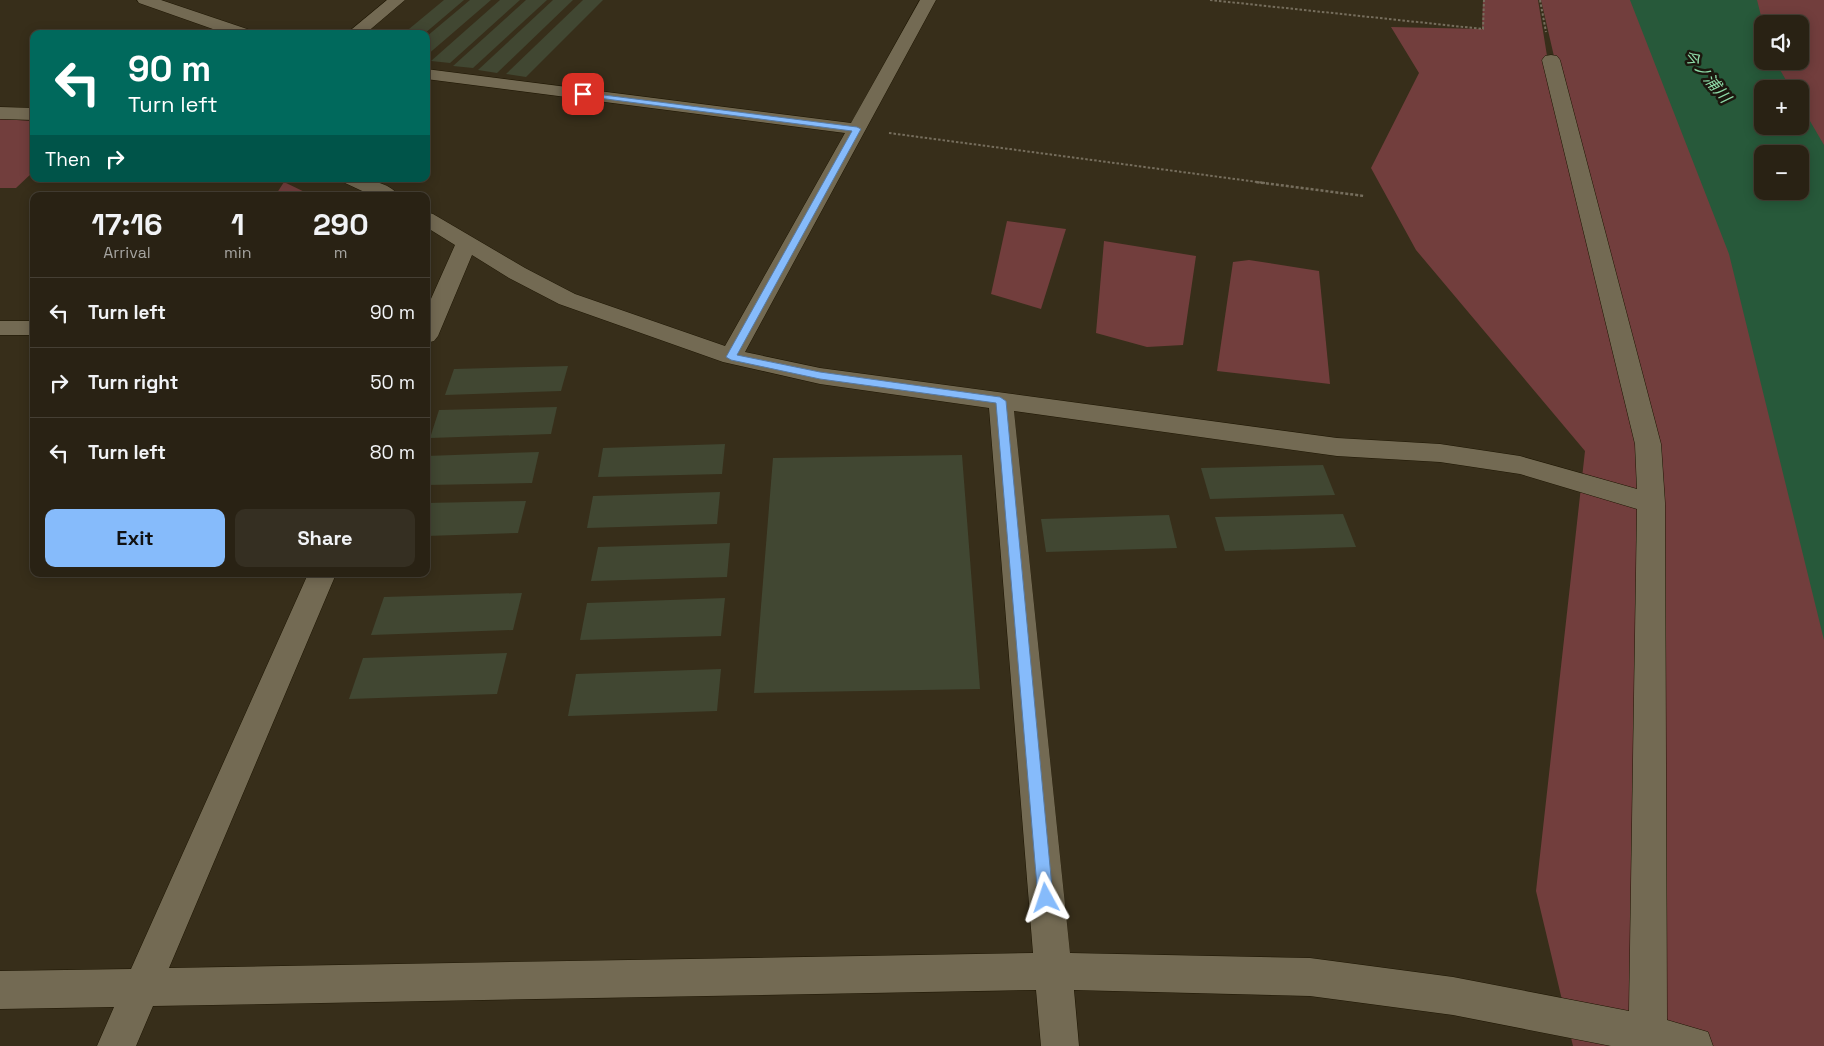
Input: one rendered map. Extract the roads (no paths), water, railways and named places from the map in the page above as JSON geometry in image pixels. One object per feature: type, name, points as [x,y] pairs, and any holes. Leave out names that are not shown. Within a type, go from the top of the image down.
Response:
[{"type":"street","points":[[145,0],[232,30]]},
{"type":"street","points":[[359,30],[397,0]]},
{"type":"street","points":[[731,357],[928,0]]},
{"type":"street","points":[[0,990],[1052,970],[1310,977],[1453,996],[1664,1041],[1648,444],[1551,60]]},
{"type":"street","points":[[430,75],[857,129]]},
{"type":"street","points":[[0,113],[30,114]]},
{"type":"street","points":[[359,182],[380,192]]},
{"type":"street","points":[[430,220],[517,273],[567,299],[731,357],[820,376],[1000,401],[1337,447],[1440,453],[1520,465],[1650,503]]},
{"type":"street","points":[[430,324],[467,243]]},
{"type":"street","points":[[0,328],[30,328]]},
{"type":"street","points":[[1000,401],[1060,1046]]},
{"type":"street","points":[[116,1046],[321,577]]},
{"type":"water","name":"今ノ浦川","points":[[1630,0],[1757,0],[1761,15],[1754,15],[1754,70],[1780,70],[1786,80],[1754,80],[1754,135],[1809,135],[1809,119],[1824,145],[1824,640],[1729,254]]}]
